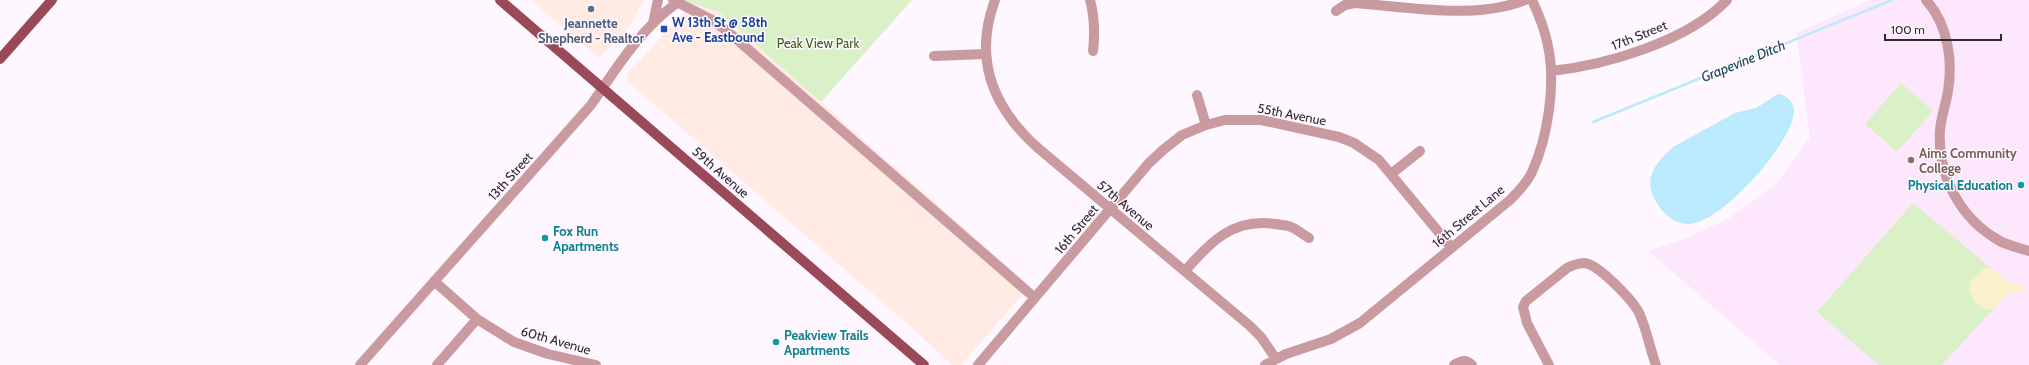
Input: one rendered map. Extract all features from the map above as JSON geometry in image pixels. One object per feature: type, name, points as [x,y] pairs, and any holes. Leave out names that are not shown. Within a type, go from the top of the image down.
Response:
[{"type":"main road","points":[[0,59],[52,0]]},
{"type":"main road","name":"59th Avenue","points":[[500,0],[924,365]]},
{"type":"street","points":[[652,25],[658,0]]},
{"type":"street","name":"57th Avenue","points":[[995,0],[987,28],[985,54],[994,90],[1011,121],[1032,143],[1110,210],[1250,326],[1261,337],[1276,359]]},
{"type":"street","points":[[1090,0],[1094,14],[1095,32],[1093,51]]},
{"type":"street","points":[[1336,11],[1345,5],[1376,2],[1469,12],[1511,6],[1525,0]]},
{"type":"street","name":"16th Street Lane","points":[[1265,365],[1276,359],[1347,332],[1360,323],[1510,200],[1522,187],[1532,173],[1540,150],[1548,114],[1551,71],[1547,40],[1542,21],[1532,0]]},
{"type":"street","name":"17th Street","points":[[1551,71],[1581,68],[1611,61],[1636,52],[1684,31],[1705,19],[1727,0]]},
{"type":"street","points":[[1926,0],[1942,25],[1949,56],[1948,89],[1940,130],[1942,159],[1951,190],[1959,204],[1973,220],[2000,241],[2029,251]]},
{"type":"street","name":"13th Street","points":[[360,365],[591,104],[616,66],[652,25],[675,2]]},
{"type":"street","points":[[675,2],[712,20],[727,31],[1035,298]]},
{"type":"street","points":[[934,56],[985,54]]},
{"type":"street","points":[[1197,94],[1206,125]]},
{"type":"street","name":"55th Avenue","points":[[1206,125],[1225,120],[1261,120],[1339,137],[1354,143],[1379,160],[1451,247]]},
{"type":"street","name":"16th Street","points":[[978,365],[1162,150],[1182,135],[1206,125]]},
{"type":"street","points":[[1391,174],[1420,150]]},
{"type":"street","points":[[1185,271],[1203,249],[1214,240],[1244,226],[1265,223],[1291,227],[1309,238]]},
{"type":"street","points":[[1549,365],[1523,313],[1525,304],[1567,268],[1574,264],[1590,265],[1599,270],[1634,304],[1640,315],[1656,365]]},
{"type":"street","name":"60th Avenue","points":[[434,281],[477,319],[514,342],[548,354],[596,365]]},
{"type":"street","points":[[437,365],[477,319]]},
{"type":"street","points":[[1457,363],[1466,361],[1472,365]]},
{"type":"shaded area","points":[[531,0],[644,0],[626,31],[599,58]]},
{"type":"shaded area","name":"Aims Community College","points":[[1871,0],[2029,0],[2029,365],[1780,365],[1648,251],[1684,239],[1728,219],[1777,183],[1810,137],[1796,33]]},
{"type":"shaded area","points":[[692,3],[719,12],[1030,286],[961,365],[952,365],[911,327],[628,82],[627,75]]},
{"type":"green space","name":"Peak View Park","points":[[683,0],[912,0],[821,102],[719,12]]},
{"type":"green space","points":[[1901,83],[1933,111],[1897,152],[1865,124]]},
{"type":"green space","points":[[1913,203],[2009,283],[2021,284],[2023,288],[2020,292],[2010,293],[2005,296],[1942,365],[1879,365],[1817,312]]},
{"type":"sand","points":[[1984,268],[1990,268],[2009,283],[2021,284],[2023,288],[2020,292],[2007,294],[1992,309],[1981,307],[1975,301],[1969,290],[1971,281]]},
{"type":"water","points":[[1778,94],[1787,97],[1791,101],[1794,110],[1791,124],[1782,141],[1754,179],[1719,211],[1702,220],[1689,224],[1677,222],[1667,216],[1659,207],[1653,196],[1650,181],[1654,168],[1663,157],[1673,147],[1735,113],[1756,108]]},
{"type":"waterway","name":"Grapevine Ditch","points":[[1593,122],[1892,0]]},
{"type":"place","name":"Jeannette Shepherd - Realtor","points":[[591,9]]},
{"type":"place","name":"W 13th St @ 58th Ave - Eastbound","points":[[664,29]]},
{"type":"place","name":"Aims Community College","points":[[1911,160]]},
{"type":"place","name":"Physical Education","points":[[2021,185]]},
{"type":"place","name":"Fox Run Apartments","points":[[545,238]]},
{"type":"place","name":"Peakview Trails Apartments","points":[[776,342]]}]
